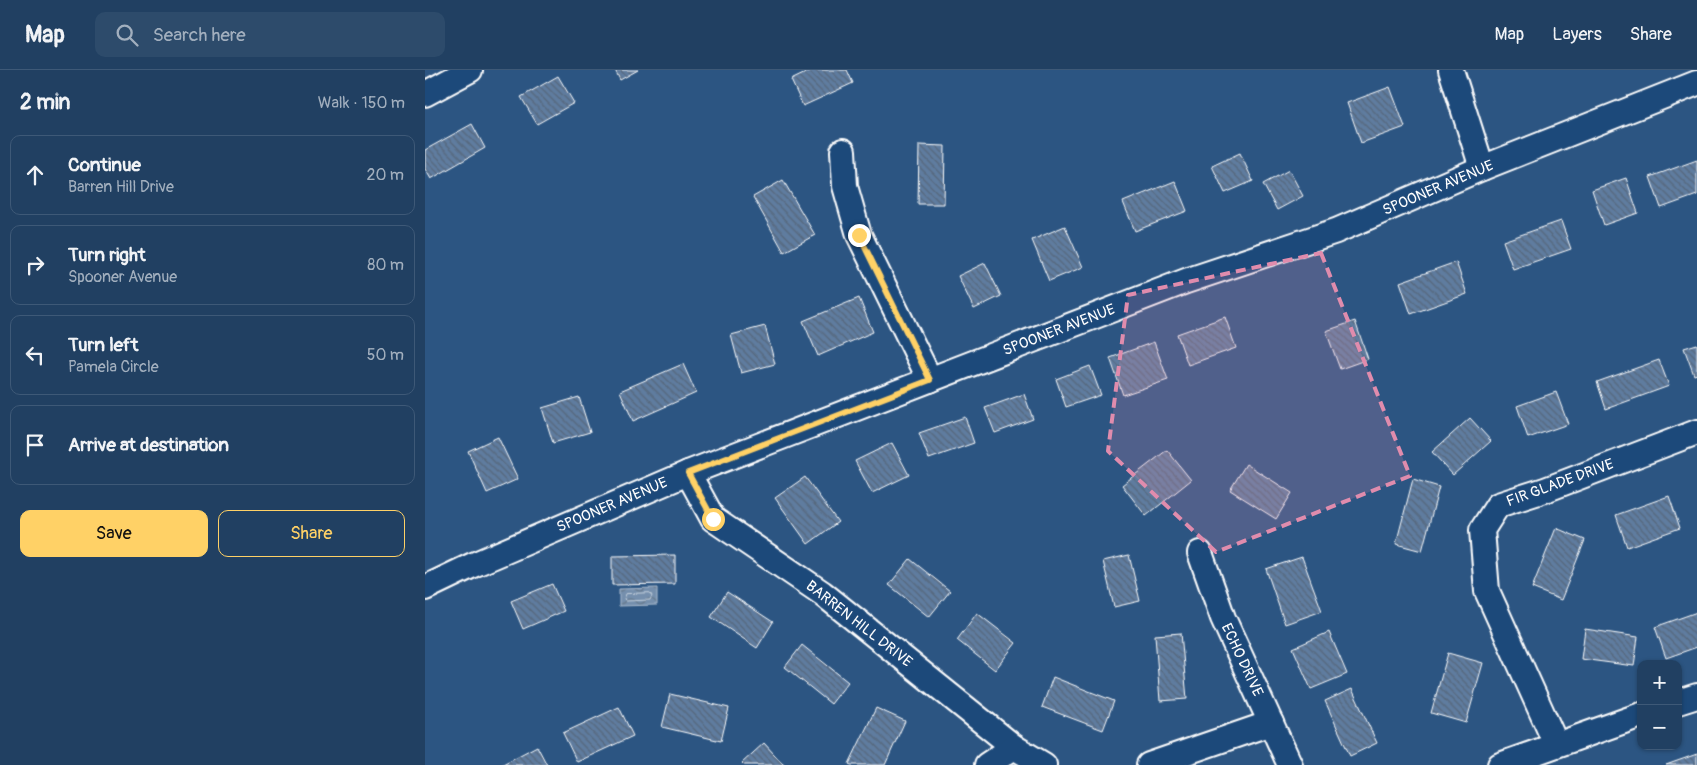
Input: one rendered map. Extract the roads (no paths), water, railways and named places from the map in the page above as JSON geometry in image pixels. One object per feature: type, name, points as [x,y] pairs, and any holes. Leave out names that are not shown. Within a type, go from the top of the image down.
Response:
[{"type":"street","points":[[425,94],[470,70]]},
{"type":"street","points":[[1451,70],[1482,168]]},
{"type":"street","name":"SPOONER AVENUE","points":[[425,588],[482,561],[688,473],[1186,281],[1336,231],[1482,168],[1697,83]]},
{"type":"street","points":[[843,150],[845,186],[859,235],[930,380]]},
{"type":"street","name":"FIR GLADE DRIVE","points":[[1556,744],[1487,591],[1482,530],[1498,505],[1545,490],[1697,432]]},
{"type":"street","name":"BARREN HILL DRIVE","points":[[688,473],[713,519],[822,593],[1015,747],[1044,765]]},
{"type":"street","name":"ECHO DRIVE","points":[[1200,553],[1223,618],[1290,765]]},
{"type":"street","points":[[1682,701],[1697,696]]},
{"type":"street","points":[[1500,765],[1637,716]]},
{"type":"street","points":[[1149,765],[1271,723]]},
{"type":"street","points":[[987,765],[1015,747]]},
{"type":"water","points":[[657,588],[657,605],[619,606],[619,589]]}]
